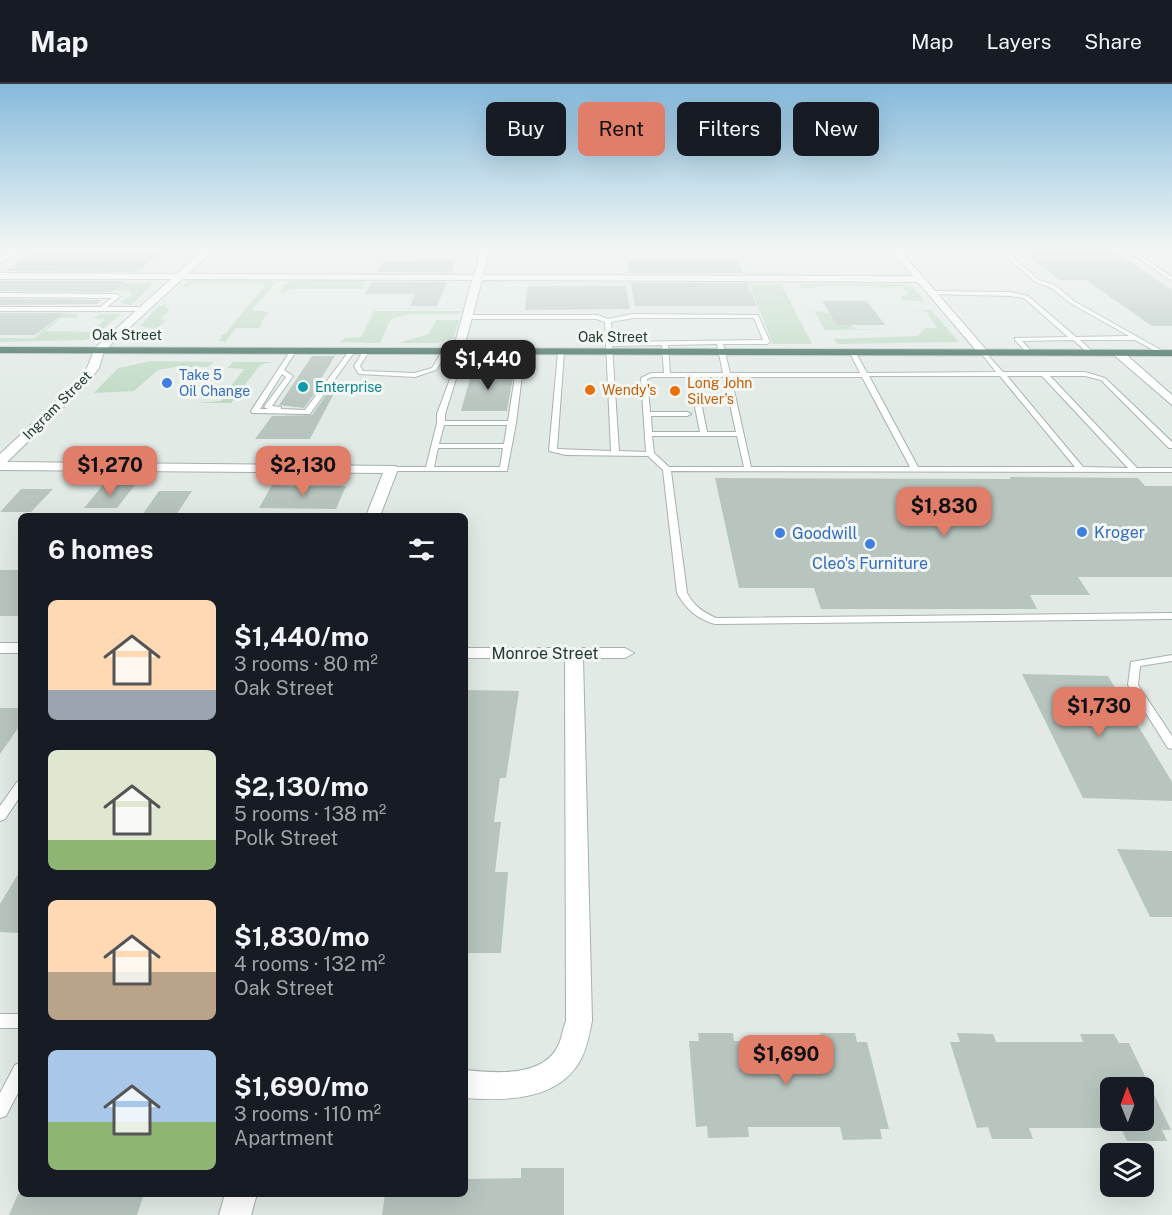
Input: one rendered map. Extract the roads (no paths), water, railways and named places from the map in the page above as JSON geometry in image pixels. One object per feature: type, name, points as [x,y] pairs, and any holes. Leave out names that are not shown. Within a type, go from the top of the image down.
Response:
[{"type":"highway","name":"Oak Street","points":[[0,350],[561,351],[611,348],[762,347],[853,353],[1168,353]]},
{"type":"street","name":"Ingram Street","points":[[0,463],[82,383],[93,368],[99,350],[154,300]]},
{"type":"street","points":[[458,351],[472,300]]},
{"type":"street","points":[[939,300],[984,353]]},
{"type":"street","points":[[1118,353],[1172,401]]},
{"type":"street","points":[[0,463],[392,469],[374,513]]},
{"type":"street","points":[[0,648],[18,648]]},
{"type":"street","name":"Monroe Street","points":[[468,653],[625,653]]},
{"type":"street","points":[[468,1084],[498,1087],[524,1084],[544,1077],[558,1067],[570,1052],[579,1021],[574,654]]},
{"type":"street","points":[[235,1215],[241,1197]]},
{"type":"lane","points":[[101,309],[112,300]]},
{"type":"lane","points":[[1030,300],[1091,353]]},
{"type":"lane","points":[[1069,300],[1135,338],[1168,353]]},
{"type":"lane","points":[[0,309],[144,309]]},
{"type":"lane","points":[[467,318],[597,317],[608,321],[633,316],[756,316],[767,342],[762,347]]},
{"type":"lane","points":[[608,321],[615,453]]},
{"type":"lane","points":[[1030,353],[1017,339],[1135,338]]},
{"type":"lane","points":[[721,347],[748,469]]},
{"type":"lane","points":[[665,348],[667,375]]},
{"type":"lane","points":[[293,351],[255,411],[307,412],[352,351]]},
{"type":"lane","points":[[366,351],[357,366],[361,373],[415,375],[434,369],[445,351]]},
{"type":"lane","points":[[429,469],[441,423],[441,414],[453,379],[458,351]]},
{"type":"lane","points":[[392,469],[504,469],[522,351]]},
{"type":"lane","points":[[561,351],[553,451],[650,454],[668,469],[1172,470]]},
{"type":"lane","points":[[853,353],[915,469]]},
{"type":"lane","points":[[984,353],[1081,470]]},
{"type":"lane","points":[[280,370],[290,376],[268,407],[276,409],[304,409],[326,378],[336,372]]},
{"type":"lane","points":[[1044,374],[1134,470]]},
{"type":"lane","points":[[650,454],[644,376],[667,375],[1085,374],[1103,379],[1172,446]]},
{"type":"lane","points":[[693,375],[704,434]]},
{"type":"lane","points":[[647,414],[687,414]]},
{"type":"lane","points":[[441,423],[512,423]]},
{"type":"lane","points":[[649,434],[740,434]]},
{"type":"lane","points":[[435,446],[508,446]]},
{"type":"lane","points":[[668,469],[682,593],[688,605],[700,615],[715,621],[1172,616]]},
{"type":"lane","points":[[1172,658],[1135,664],[1132,685],[1172,745]]},
{"type":"lane","points":[[0,816],[18,789]]},
{"type":"lane","points":[[0,1021],[18,1021]]},
{"type":"lane","points":[[0,1110],[18,1076]]},
{"type":"place","name":"Take 5 Oil Change","points":[[167,383]]},
{"type":"place","name":"Enterprise","points":[[303,387]]},
{"type":"place","name":"Wendy's","points":[[590,390]]},
{"type":"place","name":"Long John Silver's","points":[[675,391]]},
{"type":"place","name":"Kroger","points":[[1082,532]]},
{"type":"place","name":"Goodwill","points":[[780,533]]},
{"type":"place","name":"Cleo's Furniture","points":[[870,544]]}]
